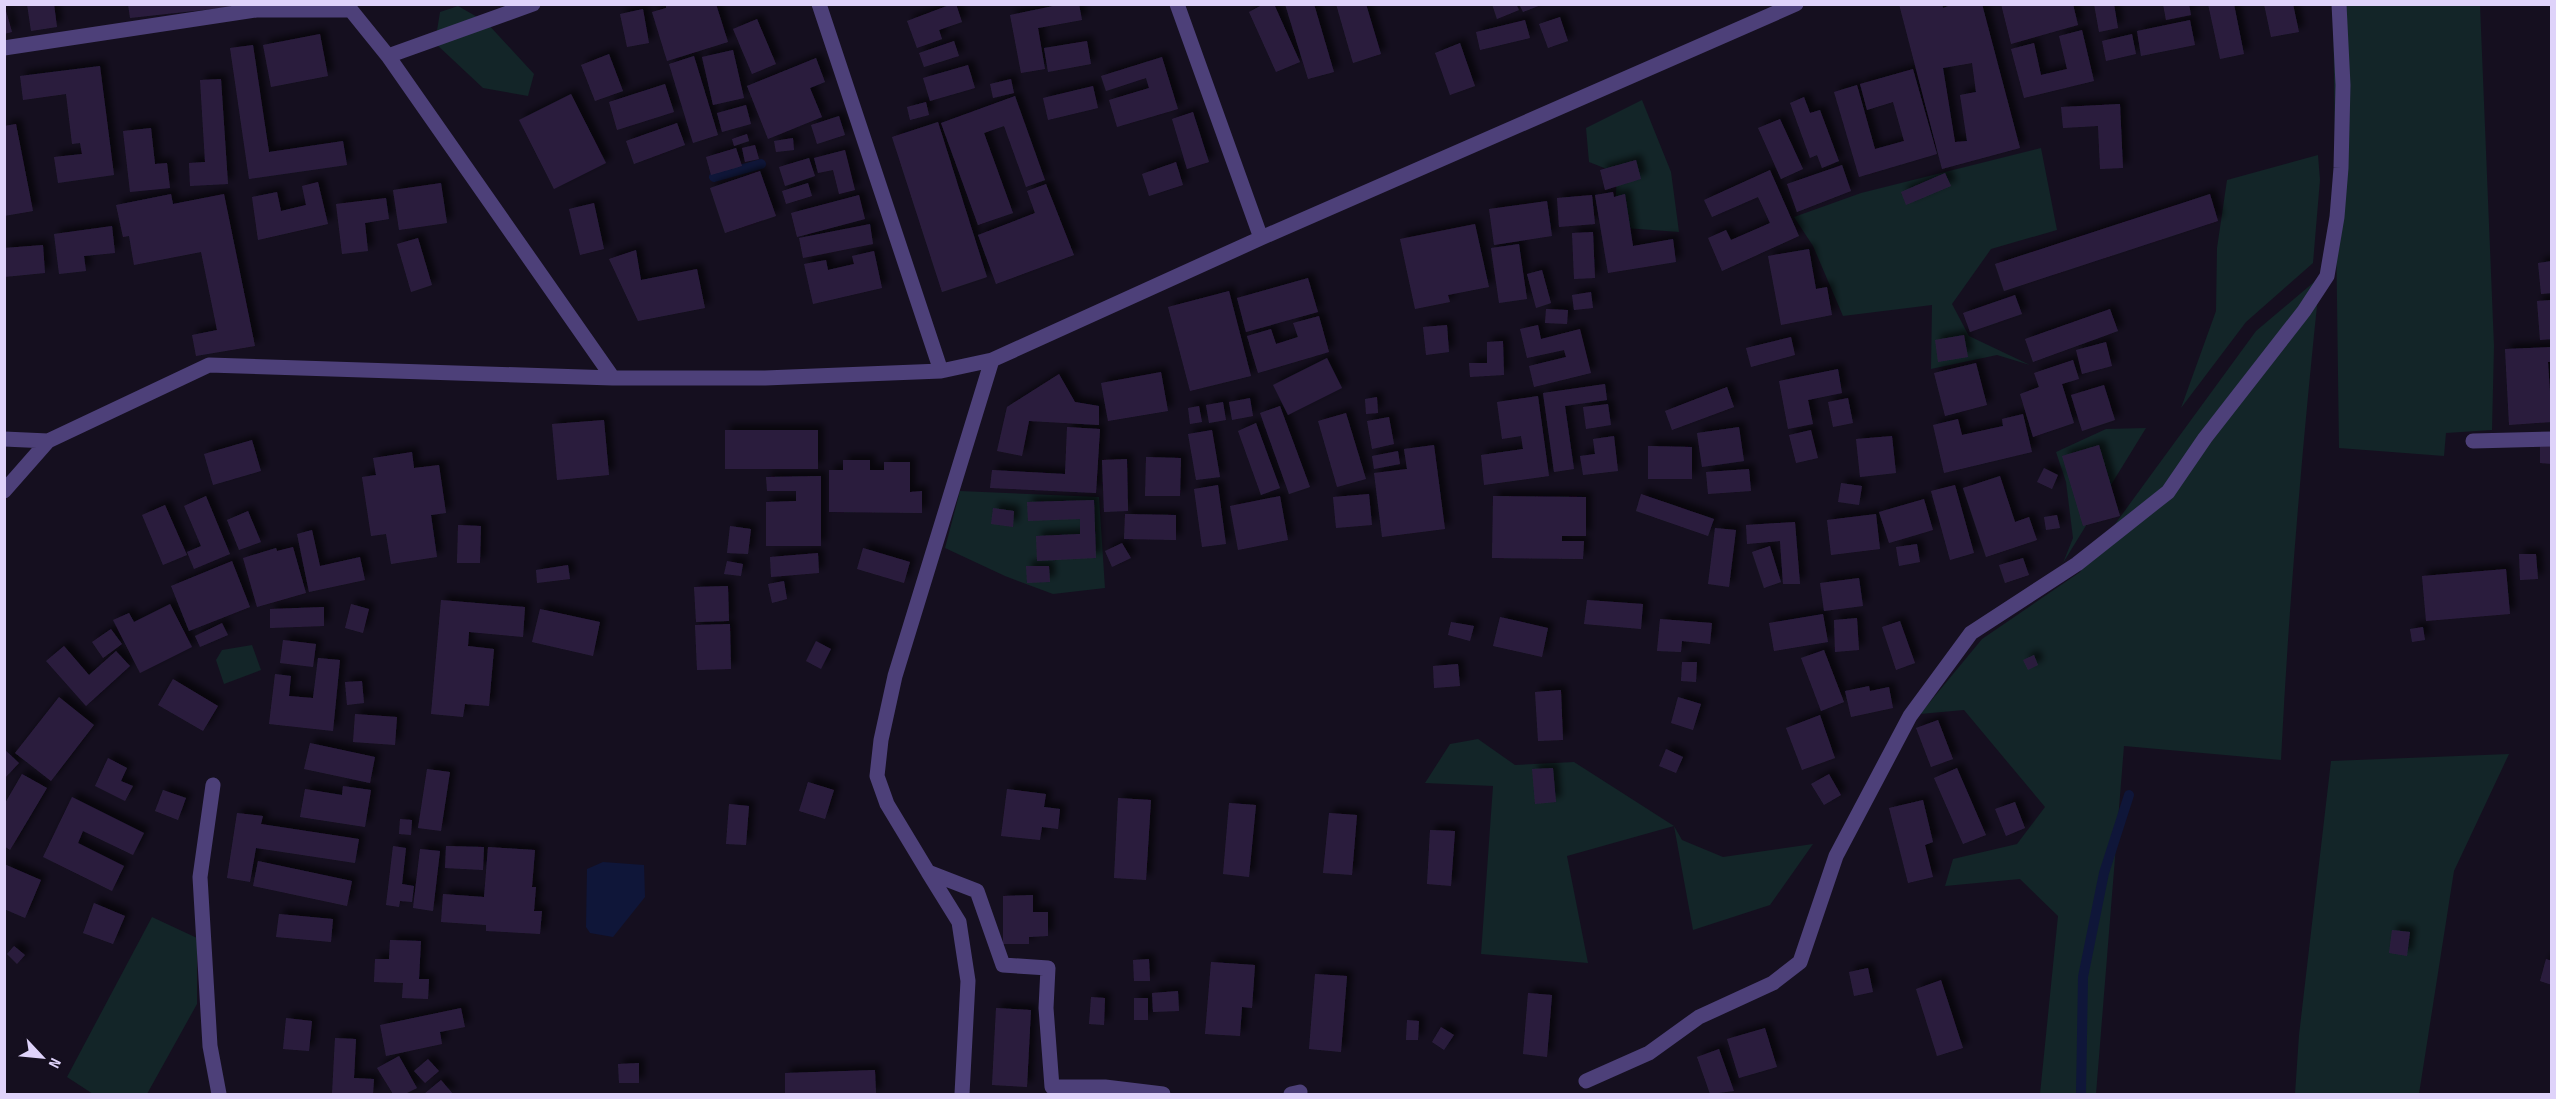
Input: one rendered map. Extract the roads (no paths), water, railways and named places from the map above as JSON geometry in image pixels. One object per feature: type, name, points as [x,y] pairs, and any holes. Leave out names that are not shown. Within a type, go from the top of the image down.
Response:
[{"type":"street","points":[[388,56],[533,4]]},
{"type":"street","points":[[819,4],[941,371]]},
{"type":"street","points":[[1177,4],[1261,238]]},
{"type":"street","points":[[4,491],[48,441],[209,365],[613,378],[765,378],[941,371],[992,360],[1261,238],[1796,4]]},
{"type":"street","points":[[1586,1081],[1649,1053],[1699,1017],[1773,983],[1800,962],[1836,856],[1910,716],[1971,633],[2077,564],[2168,492],[2205,438],[2304,310],[2327,276],[2337,217],[2343,85],[2339,4]]},
{"type":"street","points":[[4,48],[256,10],[348,7],[388,56],[613,378]]},
{"type":"street","points":[[962,1095],[968,981],[959,922],[887,804],[877,776],[881,740],[895,676],[992,360]]},
{"type":"street","points":[[4,439],[48,441]]},
{"type":"street","points":[[2473,441],[2552,439]]},
{"type":"street","points":[[213,785],[200,877],[210,1046],[219,1095]]},
{"type":"street","points":[[928,872],[977,891],[1003,965],[1048,968],[1046,1008],[1052,1087],[1105,1087],[1163,1095]]},
{"type":"water","points":[[603,862],[644,865],[645,897],[613,937],[590,933],[586,927],[587,869]]},
{"type":"waterway","points":[[714,177],[761,164]]},
{"type":"waterway","points":[[2081,1094],[2083,977],[2104,873],[2129,795]]}]
